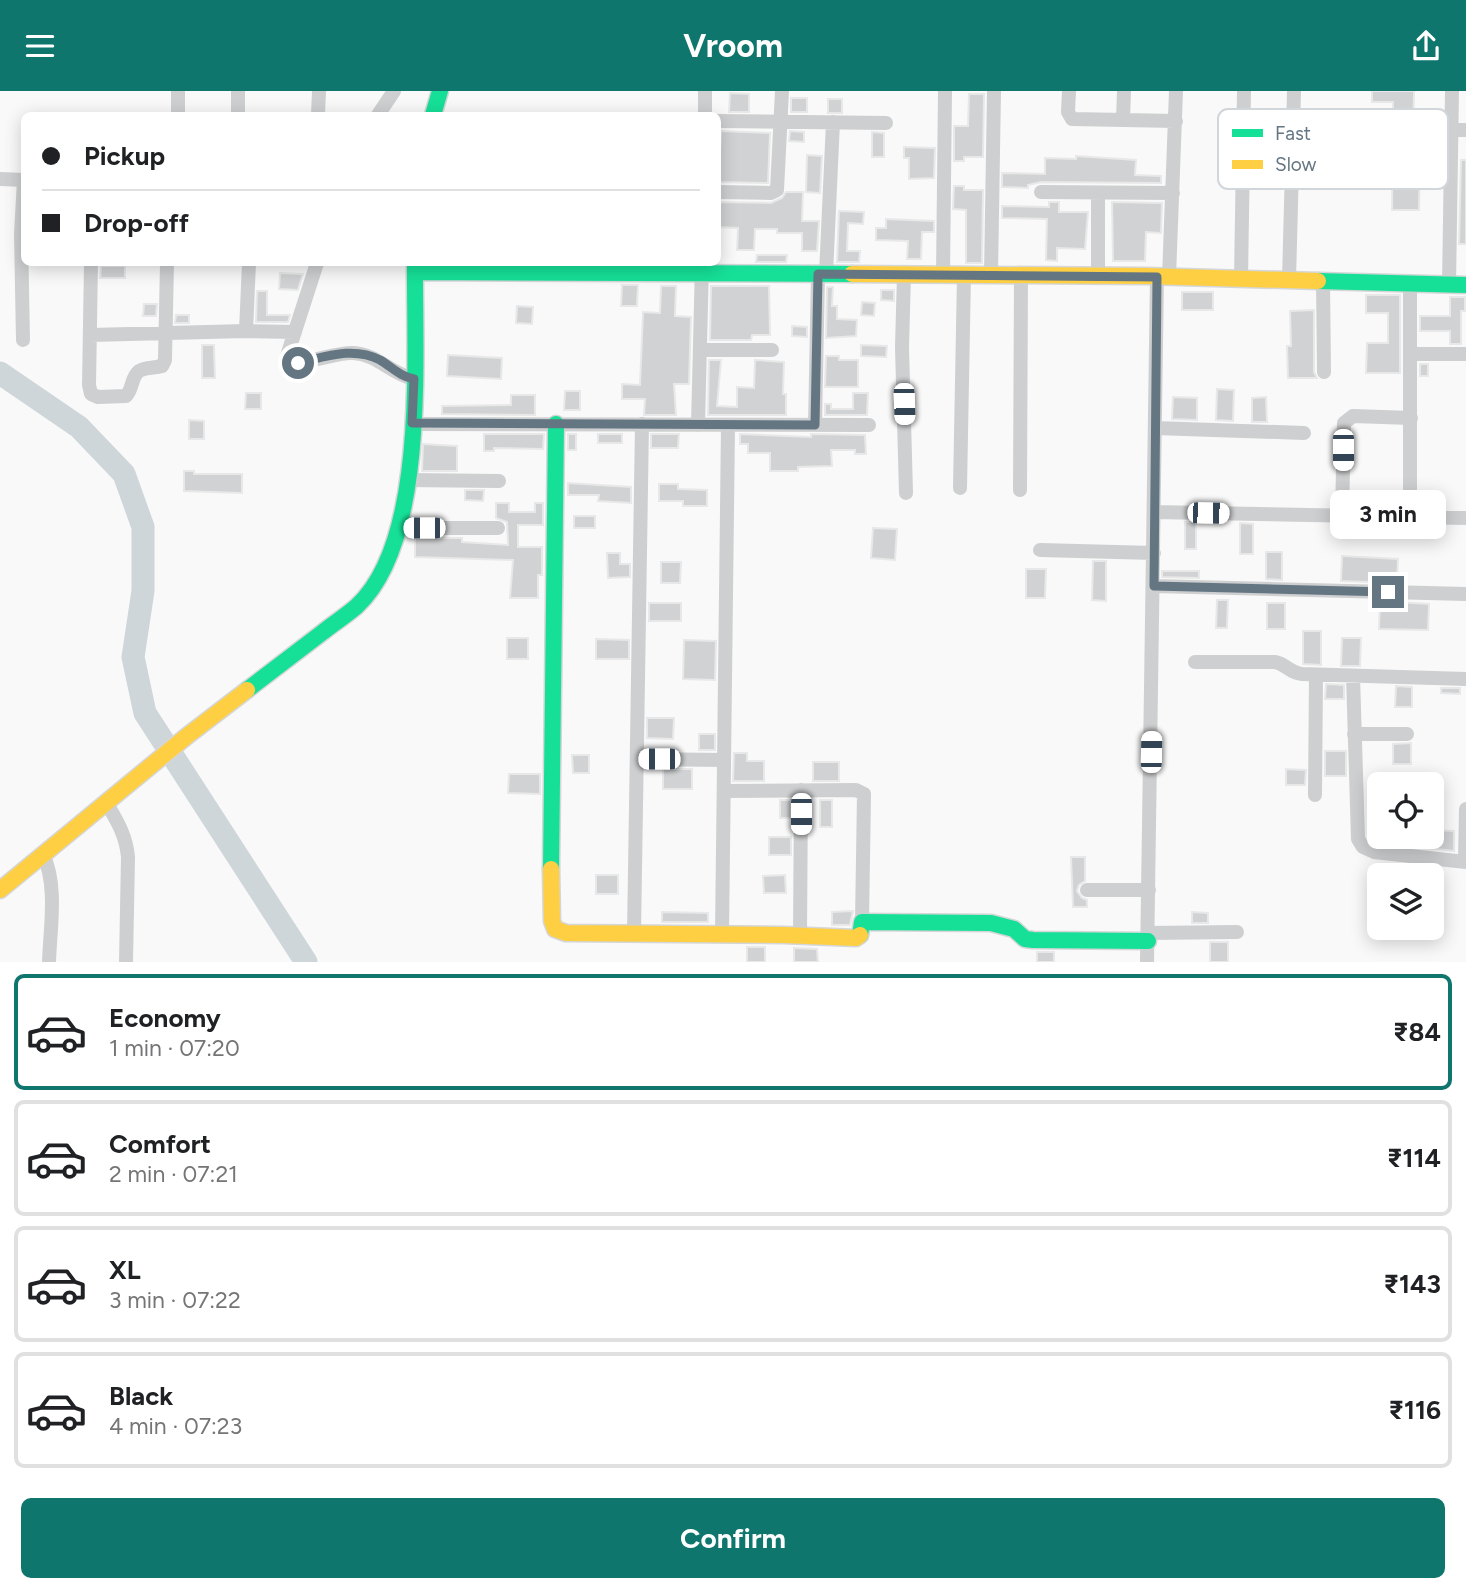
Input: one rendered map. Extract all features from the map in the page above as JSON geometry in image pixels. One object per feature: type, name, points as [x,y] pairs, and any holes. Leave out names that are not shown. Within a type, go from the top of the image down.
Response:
[{"type":"street","points":[[178,91],[178,112]]},
{"type":"street","points":[[238,91],[238,112]]},
{"type":"street","points":[[318,112],[319,91]]},
{"type":"street","points":[[380,112],[394,91]]},
{"type":"street","points":[[434,112],[440,91]]},
{"type":"street","points":[[705,91],[705,112]]},
{"type":"street","points":[[721,192],[771,193],[777,190],[782,91]]},
{"type":"street","points":[[943,275],[945,91]]},
{"type":"street","points":[[991,275],[995,91]]},
{"type":"street","points":[[1069,91],[1068,112],[1072,119],[1176,121]]},
{"type":"street","points":[[1123,120],[1124,91]]},
{"type":"street","points":[[1147,962],[1155,428],[1163,277],[1173,194],[1176,91]]},
{"type":"street","points":[[1244,91],[1244,109]]},
{"type":"street","points":[[1294,91],[1294,109]]},
{"type":"street","points":[[1449,285],[1452,91]]},
{"type":"street","points":[[721,121],[886,123]]},
{"type":"street","points":[[815,425],[833,122]]},
{"type":"street","points":[[1451,130],[1466,130]]},
{"type":"street","points":[[0,179],[21,180]]},
{"type":"street","points":[[1241,279],[1242,189]]},
{"type":"street","points":[[1289,280],[1291,189]]},
{"type":"street","points":[[1041,193],[1173,194]]},
{"type":"street","points":[[1097,276],[1098,193]]},
{"type":"street","points":[[21,266],[23,340]]},
{"type":"street","points":[[91,266],[89,385],[91,394],[98,397],[129,395],[133,379],[141,370],[162,366],[165,360],[167,266]]},
{"type":"street","points":[[246,331],[249,266]]},
{"type":"street","points":[[316,266],[287,356],[288,361],[291,363],[352,353],[381,361],[404,377],[414,379]]},
{"type":"street","points":[[0,891],[158,759],[358,605],[382,574],[399,528],[407,480],[414,379],[415,267],[701,268],[822,274],[1163,277],[1466,285]]},
{"type":"street","points":[[698,425],[701,268]]},
{"type":"street","points":[[904,274],[902,347],[906,493]]},
{"type":"street","points":[[960,488],[964,275]]},
{"type":"street","points":[[1020,490],[1021,275]]},
{"type":"street","points":[[1323,282],[1324,372]]},
{"type":"street","points":[[1410,283],[1410,517]]},
{"type":"street","points":[[90,335],[295,332]]},
{"type":"street","points":[[700,350],[772,350]]},
{"type":"street","points":[[1411,354],[1466,354]]},
{"type":"street","points":[[1342,515],[1344,423],[1353,416],[1411,418]]},
{"type":"street","points":[[412,423],[869,425]]},
{"type":"street","points":[[556,424],[552,926],[557,931],[566,933],[856,938],[862,934],[864,794],[856,790],[724,791]]},
{"type":"street","points":[[634,934],[642,424]]},
{"type":"street","points":[[722,934],[728,425]]},
{"type":"street","points":[[1155,428],[1304,433]]},
{"type":"street","points":[[407,480],[499,481]]},
{"type":"street","points":[[1154,512],[1466,518]]},
{"type":"street","points":[[399,528],[498,528]]},
{"type":"street","points":[[1040,550],[1154,553]]},
{"type":"street","points":[[1154,586],[1466,594]]},
{"type":"street","points":[[1195,662],[1275,662],[1281,663],[1295,674],[1466,679]]},
{"type":"street","points":[[1315,795],[1316,675]]},
{"type":"street","points":[[1353,676],[1356,830],[1363,847],[1374,852],[1465,862],[1466,810]]},
{"type":"street","points":[[1354,734],[1407,734]]},
{"type":"street","points":[[637,759],[724,760]]},
{"type":"street","points":[[800,936],[801,790]]},
{"type":"street","points":[[106,802],[122,828],[126,841],[126,962]]},
{"type":"street","points":[[44,854],[51,874],[49,962]]},
{"type":"street","points":[[1087,890],[1149,890]]},
{"type":"street","points":[[862,922],[991,923],[1014,929],[1026,939],[1033,940],[1237,933]]},
{"type":"building","points":[[1372,91],[1414,91],[1414,109],[1393,109],[1393,102],[1372,102]]},
{"type":"building","points":[[730,93],[749,94],[749,112],[729,112]]},
{"type":"building","points":[[969,94],[984,94],[983,157],[964,157],[964,161],[954,161],[954,126],[968,126]]},
{"type":"building","points":[[791,98],[807,98],[807,112],[791,112]]},
{"type":"building","points":[[828,99],[842,99],[842,113],[828,113]]},
{"type":"building","points":[[721,131],[770,133],[768,183],[721,182]]},
{"type":"building","points":[[790,131],[804,132],[804,142],[789,141]]},
{"type":"building","points":[[872,132],[884,133],[884,157],[872,157]]},
{"type":"building","points":[[904,147],[935,148],[934,178],[909,179],[909,158],[904,158]]},
{"type":"building","points":[[807,155],[822,156],[820,193],[806,192]]},
{"type":"building","points":[[1076,156],[1136,160],[1135,175],[1161,176],[1161,183],[1041,182],[1028,185],[1028,188],[1002,187],[1002,173],[1045,174],[1045,158],[1076,159]]},
{"type":"building","points":[[1461,160],[1466,160],[1466,244],[1459,244]]},
{"type":"building","points":[[954,186],[964,186],[964,190],[983,190],[982,263],[966,263],[966,210],[953,209]]},
{"type":"building","points":[[1392,189],[1419,189],[1419,210],[1392,210]]},
{"type":"building","points":[[786,192],[803,192],[802,221],[819,221],[817,251],[802,251],[802,233],[777,233],[777,229],[755,229],[754,250],[737,250],[738,228],[721,227],[721,202],[771,203],[782,198]]},
{"type":"building","points":[[1049,202],[1059,202],[1059,212],[1088,212],[1085,249],[1057,248],[1057,261],[1046,260],[1047,219],[1002,218],[1002,206],[1049,207]]},
{"type":"building","points":[[1112,202],[1162,203],[1161,233],[1146,232],[1145,261],[1113,261]]},
{"type":"building","points":[[839,211],[864,212],[863,224],[848,223],[847,251],[860,251],[859,262],[837,262]]},
{"type":"building","points":[[886,219],[934,221],[934,232],[922,232],[921,259],[907,259],[908,241],[876,240],[876,228],[886,228]]},
{"type":"building","points":[[757,255],[787,255],[786,262],[756,262]]},
{"type":"building","points":[[101,266],[125,266],[125,278],[100,278]]},
{"type":"building","points":[[280,273],[303,274],[298,290],[279,289]]},
{"type":"building","points":[[622,285],[638,285],[637,306],[621,306]]},
{"type":"building","points":[[661,286],[676,286],[675,316],[691,317],[689,384],[674,384],[676,415],[644,415],[645,399],[622,399],[622,384],[640,385],[643,312],[660,313]]},
{"type":"building","points":[[711,286],[769,286],[770,335],[752,335],[751,340],[710,340]]},
{"type":"building","points":[[827,287],[833,287],[832,306],[837,306],[837,319],[857,320],[856,336],[826,338]]},
{"type":"building","points":[[881,290],[894,290],[894,301],[881,300]]},
{"type":"building","points":[[257,291],[267,291],[267,315],[290,315],[288,322],[256,322]]},
{"type":"building","points":[[1182,292],[1213,292],[1213,310],[1182,310]]},
{"type":"building","points":[[1366,295],[1400,295],[1400,373],[1366,373],[1367,343],[1388,343],[1388,313],[1366,313]]},
{"type":"building","points":[[1450,297],[1465,297],[1465,311],[1461,311],[1461,344],[1450,344],[1450,331],[1420,331],[1420,316],[1450,316]]},
{"type":"building","points":[[862,302],[875,303],[874,316],[861,315]]},
{"type":"building","points":[[144,304],[157,304],[156,316],[143,316]]},
{"type":"building","points":[[517,306],[533,307],[532,324],[516,323]]},
{"type":"building","points":[[1314,310],[1314,372],[1317,378],[1288,378],[1290,311]]},
{"type":"building","points":[[176,315],[189,315],[189,323],[175,323]]},
{"type":"building","points":[[792,326],[807,327],[807,337],[792,336]]},
{"type":"building","points":[[202,345],[214,345],[215,378],[202,378]]},
{"type":"building","points":[[861,345],[887,346],[886,357],[861,356]]},
{"type":"building","points":[[448,355],[502,358],[501,379],[447,376]]},
{"type":"building","points":[[826,356],[839,356],[839,360],[858,360],[858,387],[825,387]]},
{"type":"building","points":[[709,360],[721,360],[717,406],[737,407],[737,387],[754,388],[755,360],[784,362],[783,394],[786,394],[786,415],[708,415]]},
{"type":"building","points":[[1420,364],[1428,364],[1428,376],[1420,376]]},
{"type":"building","points":[[1217,389],[1234,390],[1233,421],[1216,420]]},
{"type":"building","points":[[565,391],[580,391],[580,410],[564,410]]},
{"type":"building","points":[[246,393],[261,393],[261,409],[245,409]]},
{"type":"building","points":[[853,393],[868,393],[867,415],[825,415],[825,404],[831,404],[831,409],[853,409]]},
{"type":"building","points":[[511,395],[535,395],[535,415],[442,414],[442,406],[511,405]]},
{"type":"building","points":[[1173,397],[1197,398],[1197,420],[1172,419]]},
{"type":"building","points":[[1266,397],[1267,422],[1252,422],[1252,398]]},
{"type":"building","points":[[189,420],[204,421],[204,439],[189,439]]},
{"type":"building","points":[[484,434],[544,434],[543,449],[494,448],[494,451],[484,451]]},
{"type":"building","points":[[568,434],[576,434],[576,450],[568,450]]},
{"type":"building","points":[[598,434],[622,434],[622,443],[598,443]]},
{"type":"building","points":[[651,434],[679,434],[678,448],[651,448]]},
{"type":"building","points":[[740,434],[811,437],[811,434],[865,435],[866,454],[855,454],[855,450],[831,450],[832,466],[798,467],[798,471],[770,471],[770,453],[748,453],[748,444],[740,444]]},
{"type":"building","points":[[423,444],[457,446],[457,471],[422,471]]},
{"type":"building","points":[[184,471],[194,471],[194,474],[242,474],[242,493],[184,491]]},
{"type":"building","points":[[568,483],[631,487],[631,503],[598,501],[599,495],[568,495]]},
{"type":"building","points":[[659,484],[678,484],[678,489],[707,490],[707,506],[683,506],[683,501],[659,501]]},
{"type":"building","points":[[465,490],[484,490],[483,501],[465,500]]},
{"type":"building","points":[[496,503],[509,503],[509,512],[535,512],[535,503],[543,503],[543,525],[518,525],[518,547],[542,547],[542,575],[538,575],[538,598],[510,598],[513,560],[415,557],[415,538],[462,538],[462,542],[508,545],[507,522],[496,518]]},
{"type":"building","points":[[574,516],[595,516],[595,528],[574,528]]},
{"type":"building","points":[[1185,522],[1196,522],[1196,549],[1185,549]]},
{"type":"building","points":[[1240,523],[1253,524],[1253,554],[1240,554]]},
{"type":"building","points":[[873,528],[897,529],[895,560],[871,558]]},
{"type":"building","points":[[1266,552],[1282,552],[1282,580],[1266,579]]},
{"type":"building","points":[[607,553],[620,553],[620,564],[630,564],[630,577],[608,578]]},
{"type":"building","points":[[1342,556],[1398,559],[1397,583],[1341,581]]},
{"type":"building","points":[[1093,561],[1106,561],[1106,601],[1092,600]]},
{"type":"building","points":[[661,562],[681,562],[680,583],[661,583]]},
{"type":"building","points":[[1026,569],[1046,569],[1045,598],[1026,598]]},
{"type":"building","points":[[1162,571],[1199,571],[1199,578],[1162,577]]},
{"type":"building","points":[[1217,600],[1228,600],[1227,628],[1216,628]]},
{"type":"building","points":[[1380,601],[1429,604],[1428,630],[1379,629]]},
{"type":"building","points":[[649,603],[681,603],[681,621],[649,621]]},
{"type":"building","points":[[1267,603],[1285,603],[1285,629],[1267,629]]},
{"type":"building","points":[[1303,631],[1321,631],[1321,665],[1303,664]]},
{"type":"building","points":[[507,638],[528,638],[528,659],[507,659]]},
{"type":"building","points":[[1342,638],[1361,638],[1360,666],[1341,666]]},
{"type":"building","points":[[596,639],[629,640],[629,659],[596,659]]},
{"type":"building","points":[[684,640],[716,641],[715,680],[683,679]]},
{"type":"building","points":[[1326,684],[1344,685],[1344,699],[1325,699]]},
{"type":"building","points":[[1396,686],[1412,687],[1412,707],[1395,707]]},
{"type":"building","points":[[1441,688],[1460,688],[1460,694],[1441,693]]},
{"type":"building","points":[[647,718],[674,718],[673,739],[647,738]]},
{"type":"building","points":[[699,734],[715,734],[715,750],[699,750]]},
{"type":"building","points":[[1411,743],[1411,764],[1393,764],[1393,744]]},
{"type":"building","points":[[1325,751],[1346,751],[1346,776],[1325,776]]},
{"type":"building","points":[[734,753],[747,753],[747,761],[764,761],[764,781],[733,781]]},
{"type":"building","points":[[572,755],[589,755],[589,773],[573,773]]},
{"type":"building","points":[[813,762],[839,762],[839,781],[813,781]]},
{"type":"building","points":[[663,769],[692,769],[692,789],[663,789]]},
{"type":"building","points":[[1286,769],[1306,770],[1305,785],[1286,785]]},
{"type":"building","points":[[509,774],[540,774],[540,794],[508,793]]},
{"type":"building","points":[[780,800],[791,800],[791,818],[780,818]]},
{"type":"building","points":[[820,800],[832,800],[832,827],[820,827]]},
{"type":"building","points":[[1444,831],[1454,831],[1454,851],[1436,849],[1444,849]]},
{"type":"building","points":[[769,837],[791,837],[791,855],[769,855]]},
{"type":"building","points":[[1071,857],[1085,857],[1085,881],[1079,885],[1077,891],[1087,900],[1087,907],[1073,907]]},
{"type":"building","points":[[596,875],[618,875],[618,894],[596,894]]},
{"type":"building","points":[[785,875],[786,893],[764,893],[763,876]]},
{"type":"building","points":[[853,911],[850,925],[832,925],[832,912]]},
{"type":"building","points":[[662,912],[708,913],[708,922],[662,922]]},
{"type":"building","points":[[1192,912],[1208,913],[1208,923],[1192,923]]},
{"type":"building","points":[[1210,942],[1228,942],[1228,962],[1210,962]]},
{"type":"building","points":[[747,947],[765,947],[765,962],[747,962]]},
{"type":"building","points":[[794,948],[817,949],[818,962],[794,962]]},
{"type":"building","points":[[1037,952],[1054,952],[1054,962],[1037,962]]},
{"type":"waterway","points":[[0,373],[79,427],[124,474],[143,527],[143,591],[133,657],[145,713],[306,962]]},
{"type":"traffic: fast","points":[[434,112],[440,91]]},
{"type":"traffic: fast","points":[[247,690],[357,606],[380,576],[396,537],[406,492],[412,444],[416,346],[415,266]]},
{"type":"traffic: fast","points":[[415,272],[852,274]]},
{"type":"traffic: fast","points":[[1318,281],[1466,285]]},
{"type":"traffic: fast","points":[[551,869],[556,424]]},
{"type":"traffic: fast","points":[[860,935],[862,922],[991,923],[1014,929],[1025,939],[1033,940],[1148,941]]},
{"type":"traffic: slow","points":[[852,274],[1147,276],[1318,281]]},
{"type":"traffic: slow","points":[[0,890],[247,690]]},
{"type":"traffic: slow","points":[[551,869],[552,921],[555,929],[566,933],[856,938],[860,935]]},
{"type":"route","points":[[298,363],[352,353],[381,361],[404,377],[414,379],[412,423],[815,425],[818,274],[1157,277],[1154,586],[1388,592]]}]
